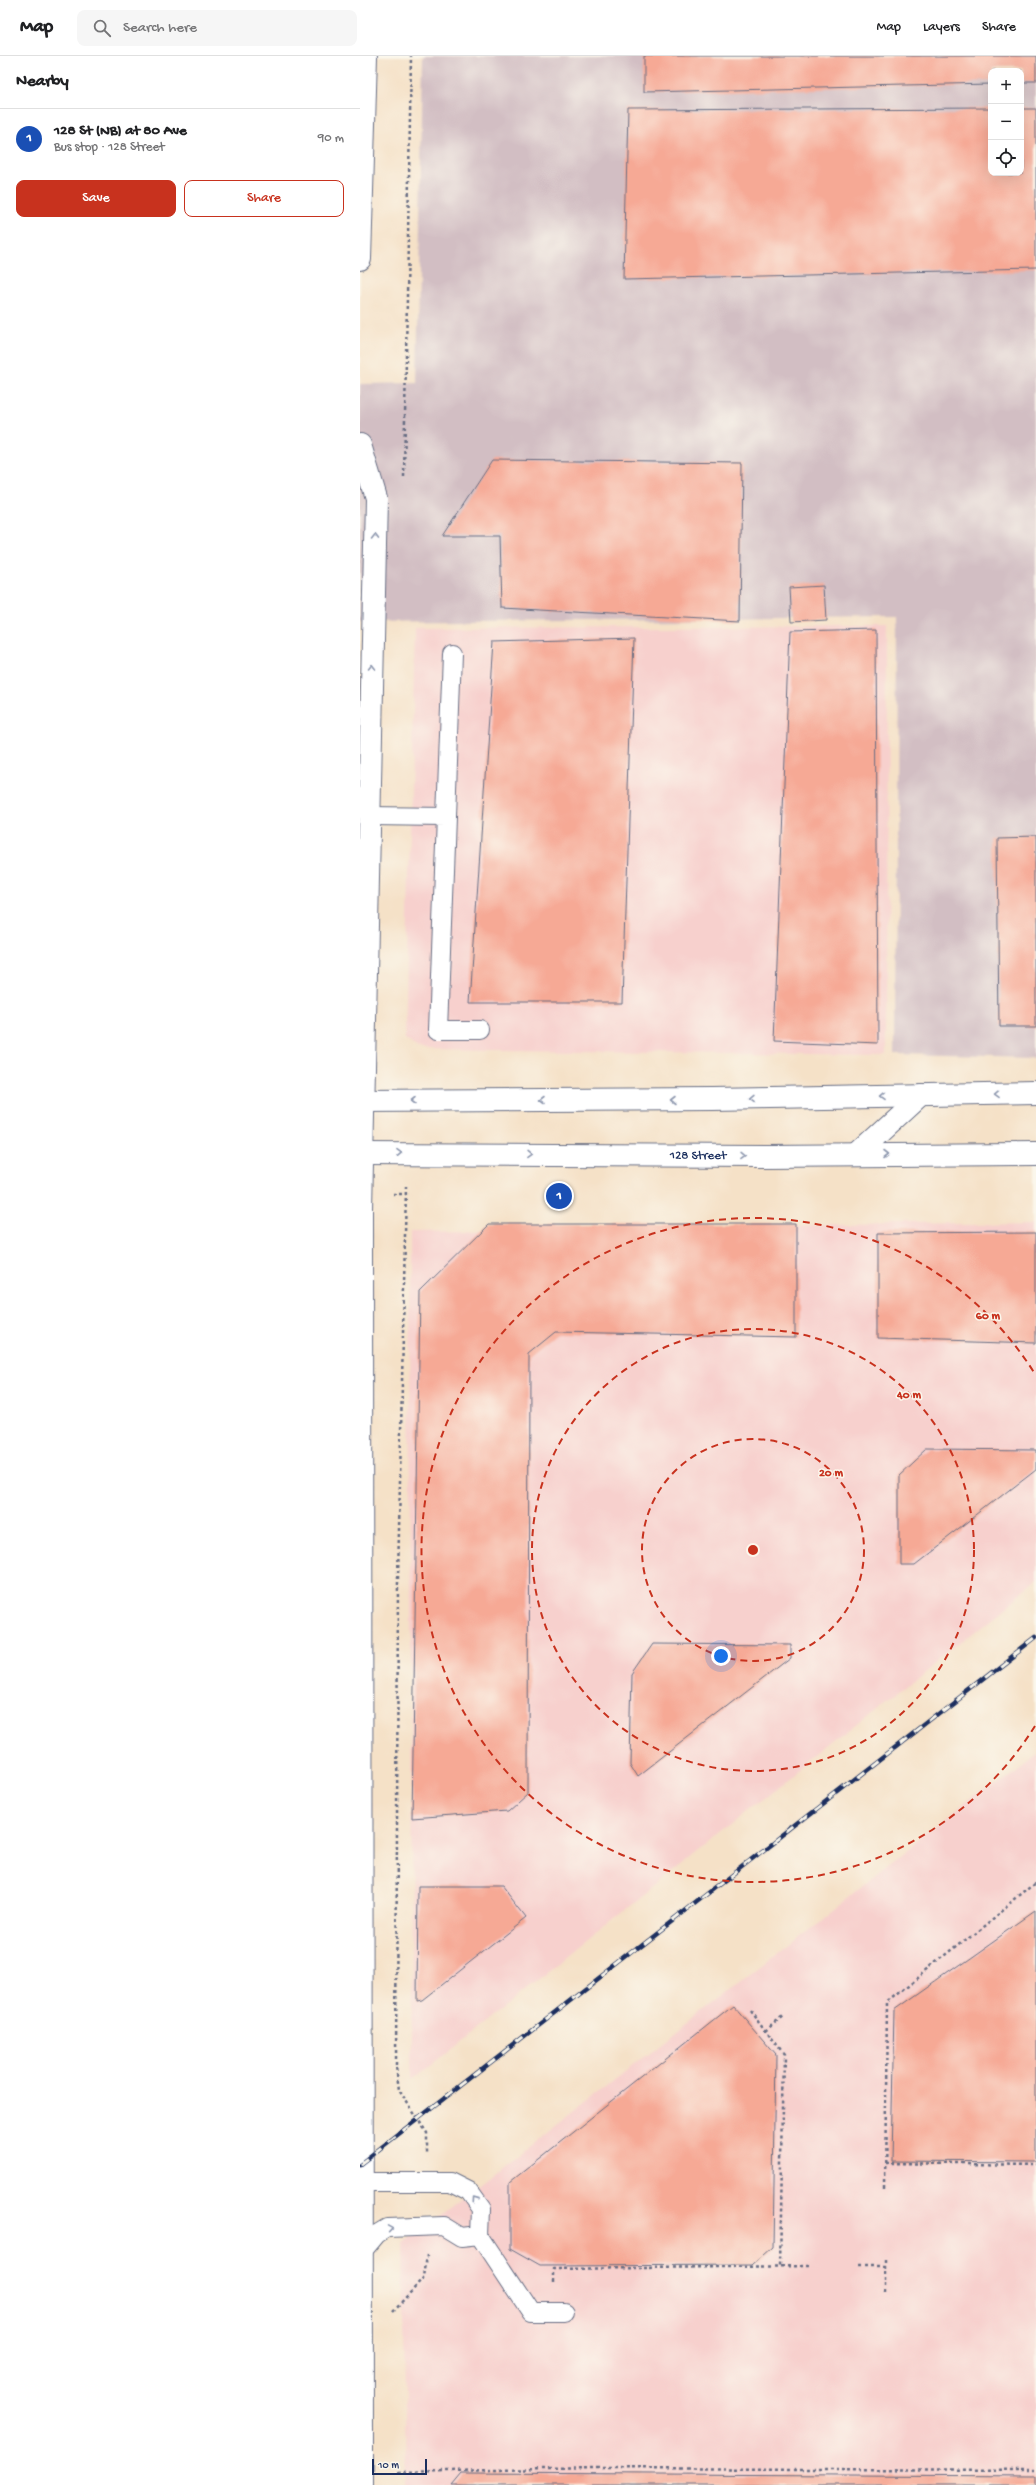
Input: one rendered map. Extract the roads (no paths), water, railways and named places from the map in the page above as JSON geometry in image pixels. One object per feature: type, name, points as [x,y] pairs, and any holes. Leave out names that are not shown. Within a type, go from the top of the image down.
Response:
[{"type":"main road","points":[[360,260],[366,56]]},
{"type":"main road","points":[[360,445],[376,498],[361,1154],[360,2182],[362,2485]]},
{"type":"main road","points":[[362,1101],[712,1099],[1036,1093]]},
{"type":"main road","points":[[857,1154],[921,1095]]},
{"type":"main road","name":"128 Street","points":[[361,1154],[756,1156],[857,1154],[1036,1154]]},
{"type":"lane","points":[[452,653],[438,1030],[480,1030]]},
{"type":"lane","points":[[369,816],[446,817]]},
{"type":"lane","points":[[360,2182],[450,2182],[468,2191],[481,2209],[480,2235],[531,2312],[564,2312]]},
{"type":"lane","points":[[361,2253],[377,2234],[387,2228],[444,2226],[462,2237],[480,2235]]},
{"type":"railway","points":[[360,2164],[1036,1638]]},
{"type":"place","name":"128 St (NB) at 80 Ave","points":[[559,1196]]}]
